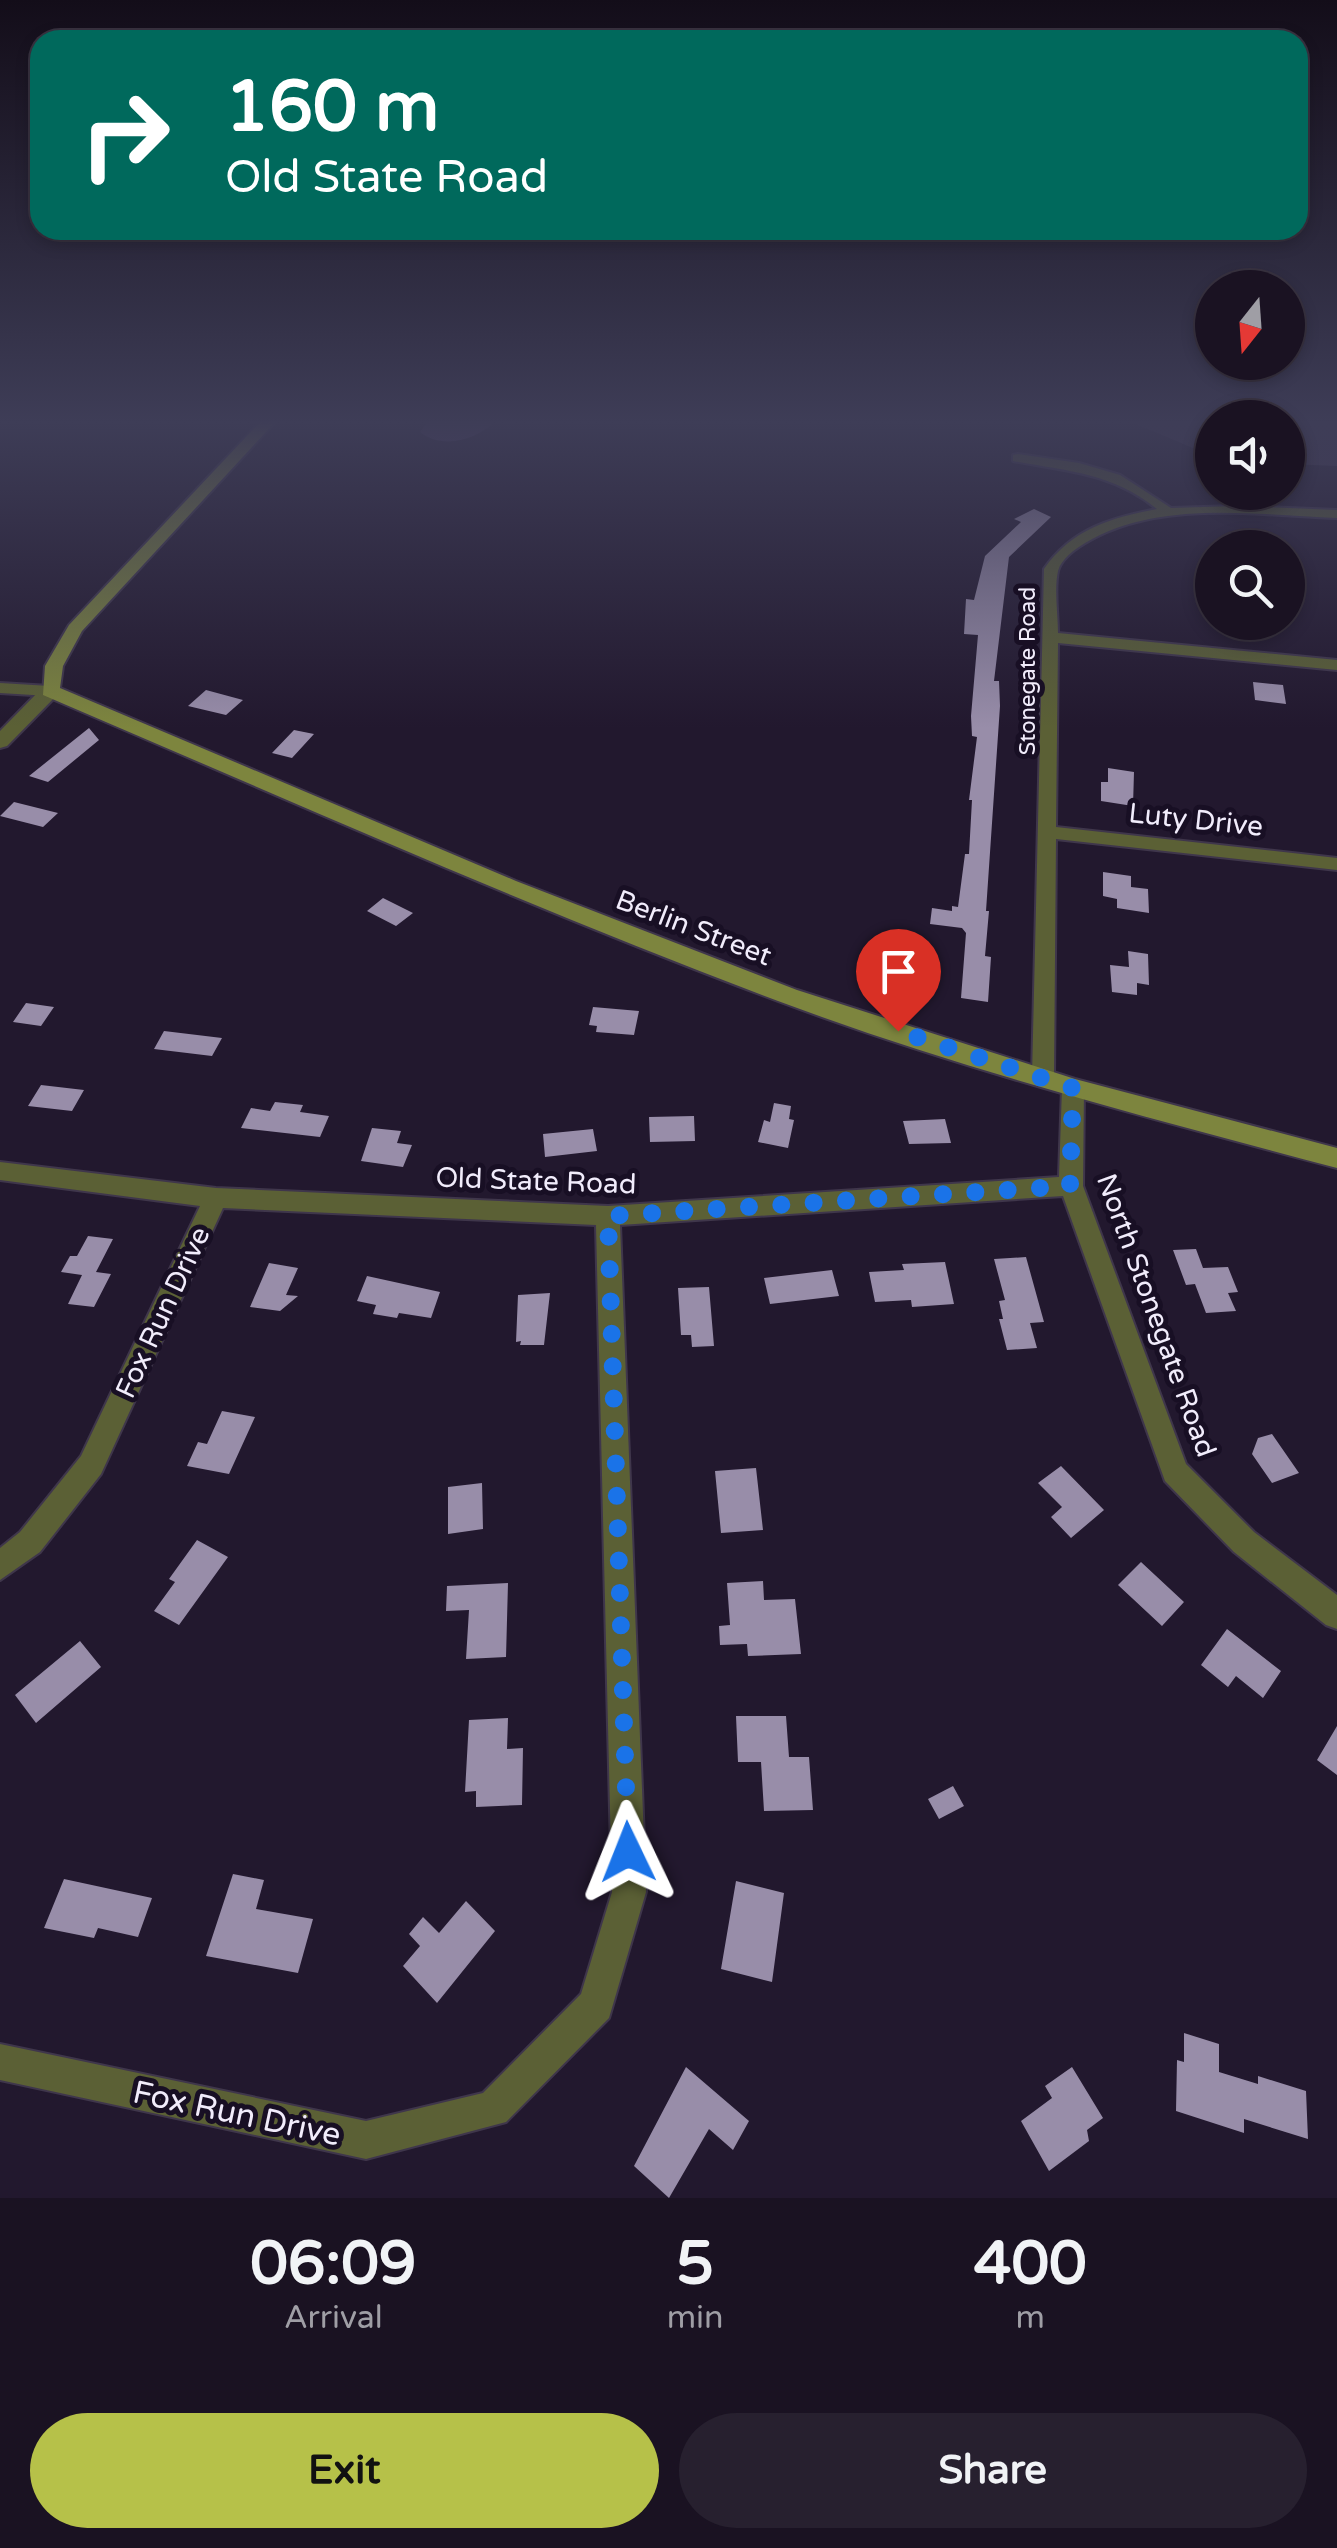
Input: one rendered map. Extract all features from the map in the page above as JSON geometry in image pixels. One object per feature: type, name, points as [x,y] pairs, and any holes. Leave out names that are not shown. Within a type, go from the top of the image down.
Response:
[{"type":"main road","points":[[50,691],[54,666],[75,629],[174,523]]},
{"type":"main road","name":"Berlin Street","points":[[50,691],[508,886],[789,996],[1073,1088],[1337,1158]]},
{"type":"street","name":"Stonegate Road","points":[[1042,1078],[1051,569],[1071,545],[1122,523]]},
{"type":"street","points":[[1050,637],[1337,665]]},
{"type":"street","points":[[0,688],[50,691]]},
{"type":"street","points":[[0,742],[50,691]]},
{"type":"street","name":"Luty Drive","points":[[1049,832],[1337,864]]},
{"type":"street","name":"North Stonegate Road","points":[[1073,1088],[1070,1186],[1175,1472],[1244,1542],[1337,1614]]},
{"type":"street","name":"Old State Road","points":[[0,1171],[216,1198],[608,1216],[1070,1186]]},
{"type":"street","name":"Fox Run Drive","points":[[0,1566],[30,1542],[91,1465],[216,1198]]},
{"type":"street","name":"Fox Run Drive","points":[[0,2062],[366,2140],[493,2109],[596,2004],[629,1892],[608,1216]]},
{"type":"building","points":[[1020,523],[1045,523],[1009,557],[994,681],[999,681],[1000,706],[986,911],[985,956],[991,957],[988,1002],[961,998],[966,933],[962,928],[930,924],[932,908],[952,911],[952,906],[958,907],[965,854],[969,854],[969,800],[977,737],[972,736],[971,716],[978,635],[964,634],[966,599],[974,600],[985,556]]},
{"type":"building","points":[[1253,682],[1283,685],[1286,704],[1255,700]]},
{"type":"building","points":[[206,690],[243,700],[226,715],[188,706]]},
{"type":"building","points":[[89,728],[99,740],[48,782],[29,776]]},
{"type":"building","points":[[294,730],[314,734],[292,758],[272,753]]},
{"type":"building","points":[[1108,768],[1134,772],[1133,806],[1101,801],[1101,782],[1108,782]]},
{"type":"building","points":[[14,802],[58,813],[43,827],[0,816]]},
{"type":"building","points":[[1103,872],[1131,876],[1131,887],[1148,889],[1149,913],[1117,908],[1117,899],[1103,896]]},
{"type":"building","points":[[383,898],[413,913],[396,926],[367,911]]},
{"type":"building","points":[[1128,951],[1148,954],[1149,985],[1137,983],[1137,995],[1112,992],[1110,965],[1129,967]]},
{"type":"building","points":[[26,1003],[54,1007],[41,1026],[13,1022]]},
{"type":"building","points":[[593,1007],[639,1011],[634,1035],[596,1032],[597,1026],[589,1025]]},
{"type":"building","points":[[164,1031],[222,1038],[212,1056],[154,1049]]},
{"type":"building","points":[[41,1085],[84,1090],[72,1111],[28,1106]]},
{"type":"building","points":[[275,1102],[303,1105],[300,1112],[329,1116],[320,1137],[241,1128],[251,1108],[270,1111]]},
{"type":"building","points":[[774,1103],[791,1106],[789,1119],[794,1120],[788,1148],[758,1142],[764,1120],[770,1122]]},
{"type":"building","points":[[694,1116],[695,1141],[650,1142],[649,1117]]},
{"type":"building","points":[[945,1119],[951,1143],[909,1144],[903,1121]]},
{"type":"building","points":[[372,1128],[401,1131],[397,1143],[412,1145],[403,1167],[361,1161]]},
{"type":"building","points":[[593,1129],[597,1151],[545,1157],[543,1134]]},
{"type":"building","points":[[88,1236],[113,1239],[96,1272],[111,1274],[94,1307],[68,1304],[82,1275],[61,1272],[70,1256],[77,1256]]},
{"type":"building","points":[[1196,1249],[1203,1268],[1228,1267],[1238,1292],[1228,1293],[1236,1311],[1206,1313],[1195,1284],[1186,1285],[1173,1250]]},
{"type":"building","points":[[1026,1257],[1044,1322],[1030,1323],[1037,1348],[1007,1350],[999,1319],[1003,1319],[999,1301],[1005,1300],[994,1259]]},
{"type":"building","points":[[945,1262],[954,1304],[912,1307],[911,1300],[875,1302],[869,1272],[904,1270],[902,1264]]},
{"type":"building","points":[[269,1263],[298,1268],[286,1295],[298,1296],[280,1311],[250,1307]]},
{"type":"building","points":[[832,1270],[839,1296],[770,1304],[764,1278]]},
{"type":"building","points":[[367,1276],[440,1292],[431,1318],[373,1314],[376,1305],[357,1301]]},
{"type":"building","points":[[709,1287],[714,1346],[692,1347],[691,1335],[681,1335],[678,1288]]},
{"type":"building","points":[[550,1293],[544,1345],[520,1345],[521,1341],[516,1342],[518,1295]]},
{"type":"building","points":[[222,1411],[255,1417],[229,1474],[187,1466],[198,1442],[207,1444]]},
{"type":"building","points":[[1272,1434],[1299,1473],[1272,1483],[1252,1454],[1258,1438]]},
{"type":"building","points":[[1061,1466],[1104,1510],[1071,1538],[1051,1517],[1062,1507],[1038,1483]]},
{"type":"building","points":[[756,1468],[763,1530],[721,1533],[715,1471]]},
{"type":"building","points":[[482,1483],[483,1529],[448,1534],[448,1487]]},
{"type":"building","points":[[197,1540],[228,1557],[179,1625],[154,1611],[175,1582],[169,1579]]},
{"type":"building","points":[[1141,1562],[1184,1602],[1162,1626],[1118,1585]]},
{"type":"building","points":[[763,1581],[764,1600],[795,1599],[801,1654],[748,1656],[747,1644],[720,1645],[719,1626],[730,1625],[727,1583]]},
{"type":"building","points":[[508,1583],[506,1657],[466,1659],[469,1610],[446,1611],[447,1586]]},
{"type":"building","points":[[1227,1629],[1281,1671],[1263,1698],[1236,1676],[1228,1687],[1201,1665]]},
{"type":"building","points":[[80,1641],[101,1667],[36,1723],[15,1695]]},
{"type":"building","points":[[736,1716],[786,1716],[789,1757],[809,1757],[813,1810],[764,1811],[761,1762],[738,1762]]},
{"type":"building","points":[[508,1718],[507,1749],[523,1748],[522,1805],[476,1807],[476,1791],[465,1792],[469,1720]]},
{"type":"building","points":[[1337,1726],[1337,1775],[1317,1760]]},
{"type":"building","points":[[953,1786],[964,1806],[939,1819],[928,1799]]},
{"type":"building","points":[[233,1874],[264,1880],[256,1909],[313,1919],[298,1973],[206,1956]]},
{"type":"building","points":[[64,1879],[152,1898],[138,1937],[98,1928],[94,1938],[44,1928]]},
{"type":"building","points":[[736,1881],[784,1893],[772,1982],[721,1969]]},
{"type":"building","points":[[466,1901],[495,1931],[437,2003],[403,1966],[420,1946],[409,1934],[423,1917],[439,1933]]},
{"type":"building","points":[[1184,2033],[1219,2044],[1219,2072],[1258,2084],[1258,2076],[1306,2091],[1308,2139],[1244,2119],[1244,2133],[1176,2111],[1177,2060],[1184,2062]]},
{"type":"building","points":[[686,2067],[749,2121],[733,2150],[709,2129],[669,2198],[634,2166]]},
{"type":"building","points":[[1072,2067],[1103,2118],[1087,2130],[1089,2141],[1049,2171],[1021,2121],[1052,2098],[1045,2086]]},
{"type":"route","points":[[628,1852],[608,1216],[1070,1186],[1073,1088],[898,1031]]}]
